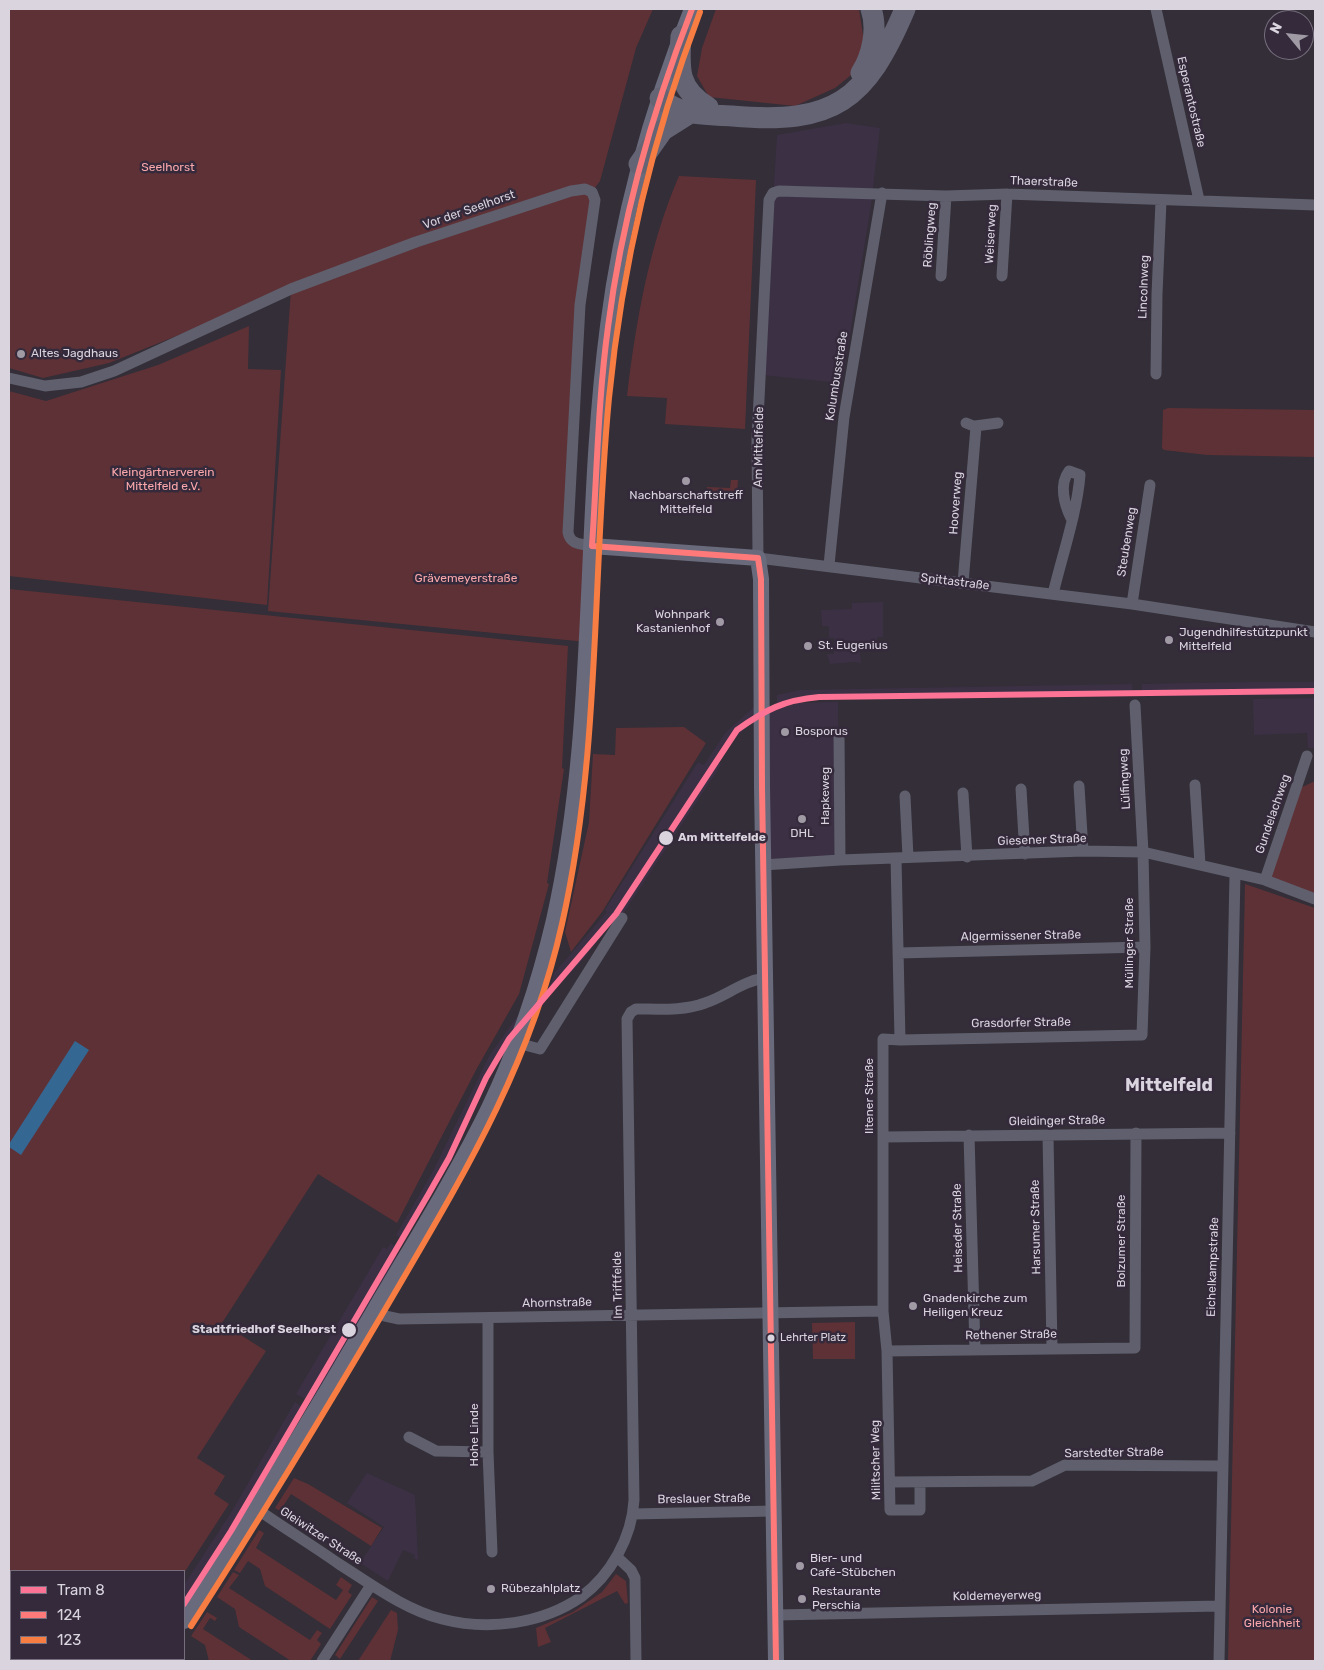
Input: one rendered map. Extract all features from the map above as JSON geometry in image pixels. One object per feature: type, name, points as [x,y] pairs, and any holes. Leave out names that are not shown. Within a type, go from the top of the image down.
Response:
[{"type":"highway","points":[[639,164],[663,130],[699,110],[782,113],[811,108],[834,98],[853,84],[868,62],[874,28],[871,9]]},
{"type":"highway","points":[[660,98],[676,98],[699,110],[782,118],[814,113],[830,107],[858,89],[874,72],[891,42],[905,9]]},
{"type":"highway","points":[[682,36],[681,67],[685,87],[693,96],[699,110]]},
{"type":"main road","points":[[185,1619],[257,1509],[449,1183],[488,1110],[516,1043],[553,923],[566,857],[582,722],[601,394],[607,328],[618,258],[639,164],[692,9]]},
{"type":"main road","name":"Spittastraße","points":[[592,546],[758,558]]},
{"type":"main road","name":"Am Mittelfelde","points":[[758,558],[761,579],[763,865],[772,1314],[776,1661]]},
{"type":"street","name":"Esperantostraße","points":[[1156,9],[1199,200]]},
{"type":"street","name":"Vor der Seelhorst","points":[[9,378],[45,386],[81,382],[114,371],[291,289],[472,223],[558,194],[585,190],[592,192],[595,200],[580,305],[568,532],[569,539],[573,543],[592,546]]},
{"type":"street","name":"Thaerstraße","points":[[773,193],[779,191],[946,196],[1007,194],[1161,201],[1199,200],[1315,204]]},
{"type":"street","name":"Am Mittelfelde","points":[[758,558],[757,439],[769,200],[773,193]]},
{"type":"street","name":"Kolumbusstraße","points":[[829,565],[844,417],[882,193]]},
{"type":"street","name":"Weiserweg","points":[[1002,276],[1007,194]]},
{"type":"street","name":"Röblingweg","points":[[941,276],[946,196]]},
{"type":"street","name":"Lincolnweg","points":[[1156,374],[1156,302],[1161,201]]},
{"type":"street","name":"Hooverweg","points":[[963,583],[970,424],[998,423]]},
{"type":"street","name":"Steubenweg","points":[[1132,604],[1150,485]]},
{"type":"street","points":[[1053,594],[1071,518]]},
{"type":"street","name":"Spittastraße","points":[[758,558],[829,565],[1132,604],[1315,632]]},
{"type":"street","name":"Lülfingweg","points":[[1135,705],[1144,852]]},
{"type":"street","name":"Hapkeweg","points":[[839,732],[840,860]]},
{"type":"street","name":"Gundelachweg","points":[[1264,880],[1307,756]]},
{"type":"street","points":[[1195,784],[1200,864]]},
{"type":"street","points":[[1079,786],[1083,851]]},
{"type":"street","points":[[1021,790],[1025,854]]},
{"type":"street","points":[[963,793],[966,857]]},
{"type":"street","points":[[900,1040],[898,953],[905,796]]},
{"type":"street","name":"Giesener Straße","points":[[763,865],[840,860],[966,857],[1083,851],[1144,852],[1264,880],[1315,899]]},
{"type":"street","name":"Müllinger Straße","points":[[1142,1035],[1144,852]]},
{"type":"street","name":"Eichelkampstraße","points":[[1218,1661],[1235,874]]},
{"type":"street","points":[[516,1043],[540,1049],[622,918]]},
{"type":"street","name":"Algermissener Straße","points":[[898,953],[1144,947]]},
{"type":"street","name":"Im Triftfelde","points":[[617,1556],[633,1514],[627,1019],[631,1012],[636,1010],[689,1008],[706,1003],[754,979],[765,978]]},
{"type":"street","name":"Grasdorfer Straße","points":[[900,1040],[1142,1035]]},
{"type":"street","name":"Iltener Straße","points":[[887,1351],[883,1312],[883,1039],[900,1040]]},
{"type":"street","name":"Bolzumer Straße","points":[[1135,1348],[1136,1133]]},
{"type":"street","name":"Gleidinger Straße","points":[[884,1137],[1230,1133]]},
{"type":"street","name":"Harsumer Straße","points":[[1048,1135],[1052,1348]]},
{"type":"street","name":"Heiseder Straße","points":[[969,1136],[975,1350]]},
{"type":"street","name":"Ahornstraße","points":[[375,1310],[385,1316],[400,1319],[772,1314]]},
{"type":"street","points":[[772,1314],[883,1312]]},
{"type":"street","name":"Hohe Linde","points":[[488,1318],[488,1452],[492,1552]]},
{"type":"street","name":"Rethener Straße","points":[[887,1351],[1135,1348]]},
{"type":"street","name":"Militscher Weg","points":[[887,1351],[890,1510],[920,1510],[920,1482]]},
{"type":"street","points":[[409,1437],[436,1452],[488,1452]]},
{"type":"street","name":"Sarstedter Straße","points":[[890,1482],[1032,1481],[1064,1465],[1221,1466]]},
{"type":"street","name":"Gleiwitzer Straße","points":[[257,1509],[371,1585]]},
{"type":"street","name":"Breslauer Straße","points":[[633,1514],[774,1511]]},
{"type":"street","points":[[322,1661],[371,1585],[421,1612],[442,1619],[462,1623],[515,1622],[550,1614],[569,1605],[590,1590],[610,1568],[617,1556],[631,1570],[635,1578],[636,1661]]},
{"type":"street","name":"Koldemeyerweg","points":[[776,1615],[1219,1606]]},
{"type":"shaded area","points":[[846,123],[880,128],[871,205],[842,383],[762,375],[777,135]]},
{"type":"shaded area","points":[[883,602],[883,637],[877,637],[877,645],[859,645],[861,663],[830,664],[827,654],[834,654],[834,638],[829,638],[829,626],[822,626],[821,610],[852,609],[852,603]]},
{"type":"shaded area","points":[[1315,682],[1315,695],[1142,696],[1142,684]]},
{"type":"shaded area","points":[[1132,684],[1132,696],[844,699],[801,701],[777,707],[777,695],[800,690]]},
{"type":"shaded area","points":[[1315,698],[1315,748],[1308,748],[1307,733],[1254,735],[1253,699]]},
{"type":"shaded area","points":[[838,702],[840,860],[763,865],[763,713],[798,703]]},
{"type":"shaded area","points":[[755,706],[756,718],[733,740],[718,762],[721,765],[619,920],[616,918],[579,964],[547,997],[554,973],[607,912],[605,910],[698,762],[704,765],[726,732]]},
{"type":"shaded area","points":[[518,1015],[508,1044],[490,1075],[453,1156],[404,1240],[396,1235],[433,1171],[489,1056]]},
{"type":"shaded area","points":[[391,1243],[398,1248],[395,1253],[399,1256],[312,1403],[296,1394],[383,1247],[387,1249]]},
{"type":"shaded area","points":[[295,1402],[304,1408],[241,1516],[185,1605],[185,1583],[232,1511]]},
{"type":"shaded area","points":[[367,1473],[415,1495],[418,1560],[414,1558],[415,1555],[403,1550],[388,1581],[360,1563],[384,1527],[347,1503]]},
{"type":"green space","points":[[9,9],[653,9],[636,48],[600,181],[592,192],[580,305],[568,532],[592,546],[587,642],[268,611],[291,290],[109,363],[43,378],[9,368]]},
{"type":"green space","points":[[716,9],[859,9],[865,48],[850,76],[835,88],[795,106],[709,97],[697,76],[702,48]]},
{"type":"green space","points":[[679,176],[756,180],[745,429],[665,424],[667,398],[627,396],[645,284],[659,229]]},
{"type":"green space","name":"Kleingärtnerverein Mittelfeld e.V.","points":[[249,326],[248,369],[281,370],[267,605],[9,576],[9,391],[46,401],[158,365]]},
{"type":"green space","points":[[1168,408],[1315,410],[1315,457],[1207,455],[1164,450],[1162,448],[1163,410]]},
{"type":"green space","points":[[731,480],[738,480],[737,494],[707,493],[707,487],[730,488]]},
{"type":"green space","name":"Stadtfriedhof Seelhorst","points":[[9,589],[568,646],[562,768],[564,769],[547,883],[549,884],[519,994],[476,1070],[397,1223],[318,1174],[222,1323],[266,1351],[197,1458],[225,1476],[214,1494],[229,1504],[185,1571],[10,1570],[10,1660],[126,1660],[9,1661]]},
{"type":"green space","points":[[684,727],[706,743],[602,912],[571,952],[565,932],[589,822],[593,754],[615,755],[616,728]]},
{"type":"green space","points":[[1315,781],[1315,899],[1265,880],[1296,790]]},
{"type":"green space","name":"Kolonie Gleichheit","points":[[1245,884],[1315,908],[1315,1661],[1228,1661]]},
{"type":"green space","name":"Lehrter Platz","points":[[855,1322],[855,1359],[813,1359],[812,1323]]},
{"type":"green space","points":[[294,1478],[308,1484],[382,1528],[371,1546],[291,1494],[280,1511],[275,1508]]},
{"type":"green space","points":[[259,1530],[264,1533],[256,1548],[336,1600],[343,1590],[336,1585],[341,1577],[352,1585],[348,1592],[352,1595],[330,1629],[265,1586],[260,1569],[248,1561],[240,1573],[234,1570]]},
{"type":"green space","points":[[233,1572],[239,1575],[229,1588],[310,1640],[317,1630],[322,1633],[317,1640],[321,1644],[310,1661],[291,1661],[239,1627],[235,1609],[217,1597]]},
{"type":"green space","points":[[616,1574],[626,1581],[628,1603],[625,1604],[617,1591],[545,1628],[551,1642],[538,1647],[536,1628],[573,1612],[602,1592]]},
{"type":"green space","points":[[372,1597],[378,1601],[340,1659],[335,1655]]},
{"type":"green space","points":[[391,1610],[397,1613],[398,1630],[390,1661],[358,1661]]},
{"type":"green space","points":[[207,1612],[217,1618],[215,1621],[210,1618],[203,1629],[253,1661],[209,1661],[205,1645],[191,1636]]},
{"type":"water","points":[[75,1041],[89,1050],[21,1155],[9,1147],[9,1144]]},
{"type":"tram line","name":"8","points":[[185,1602],[231,1531],[428,1195],[449,1158],[486,1078],[509,1039],[616,914],[737,730],[775,707],[785,703],[819,697],[1315,691]]},
{"type":"transit line","name":"124","points":[[592,546],[605,354],[621,245],[640,165],[664,87],[692,9]]},
{"type":"transit line","name":"123","points":[[191,1626],[342,1383],[468,1164],[513,1073],[532,1026],[548,976],[562,924],[575,859],[583,794],[590,728],[609,398],[622,299],[641,202],[654,154],[667,107],[700,12]]},
{"type":"transit line","name":"124","points":[[592,546],[758,558]]},
{"type":"transit line","name":"124","points":[[758,558],[761,579],[762,787],[776,1661]]},
{"type":"place","name":"Altes Jagdhaus","points":[[21,354]]},
{"type":"place","name":"Nachbarschaftstreff Mittelfeld","points":[[686,481]]},
{"type":"place","name":"Wohnpark Kastanienhof","points":[[720,622]]},
{"type":"place","name":"Jugendhilfestützpunkt Mittelfeld","points":[[1169,640]]},
{"type":"place","name":"St. Eugenius","points":[[808,646]]},
{"type":"place","name":"Bosporus","points":[[785,732]]},
{"type":"place","name":"DHL","points":[[802,819]]},
{"type":"place","name":"Am Mittelfelde","points":[[666,838]]},
{"type":"place","name":"Gnadenkirche zum Heiligen Kreuz","points":[[913,1306]]},
{"type":"place","name":"Stadtfriedhof Seelhorst","points":[[349,1330]]},
{"type":"place","name":"Lehrter Platz","points":[[771,1338]]},
{"type":"place","name":"Bier- und Café-Stübchen","points":[[800,1566]]},
{"type":"place","name":"Rübezahlplatz","points":[[491,1589]]},
{"type":"place","name":"Restaurante Perschia","points":[[802,1599]]},
{"type":"district","name":"Mittelfeld","points":[[1169,1086]]},
{"type":"park label","name":"Seelhorst","points":[[168,168]]},
{"type":"park label","name":"Grävemeyerstraße","points":[[466,579]]}]
